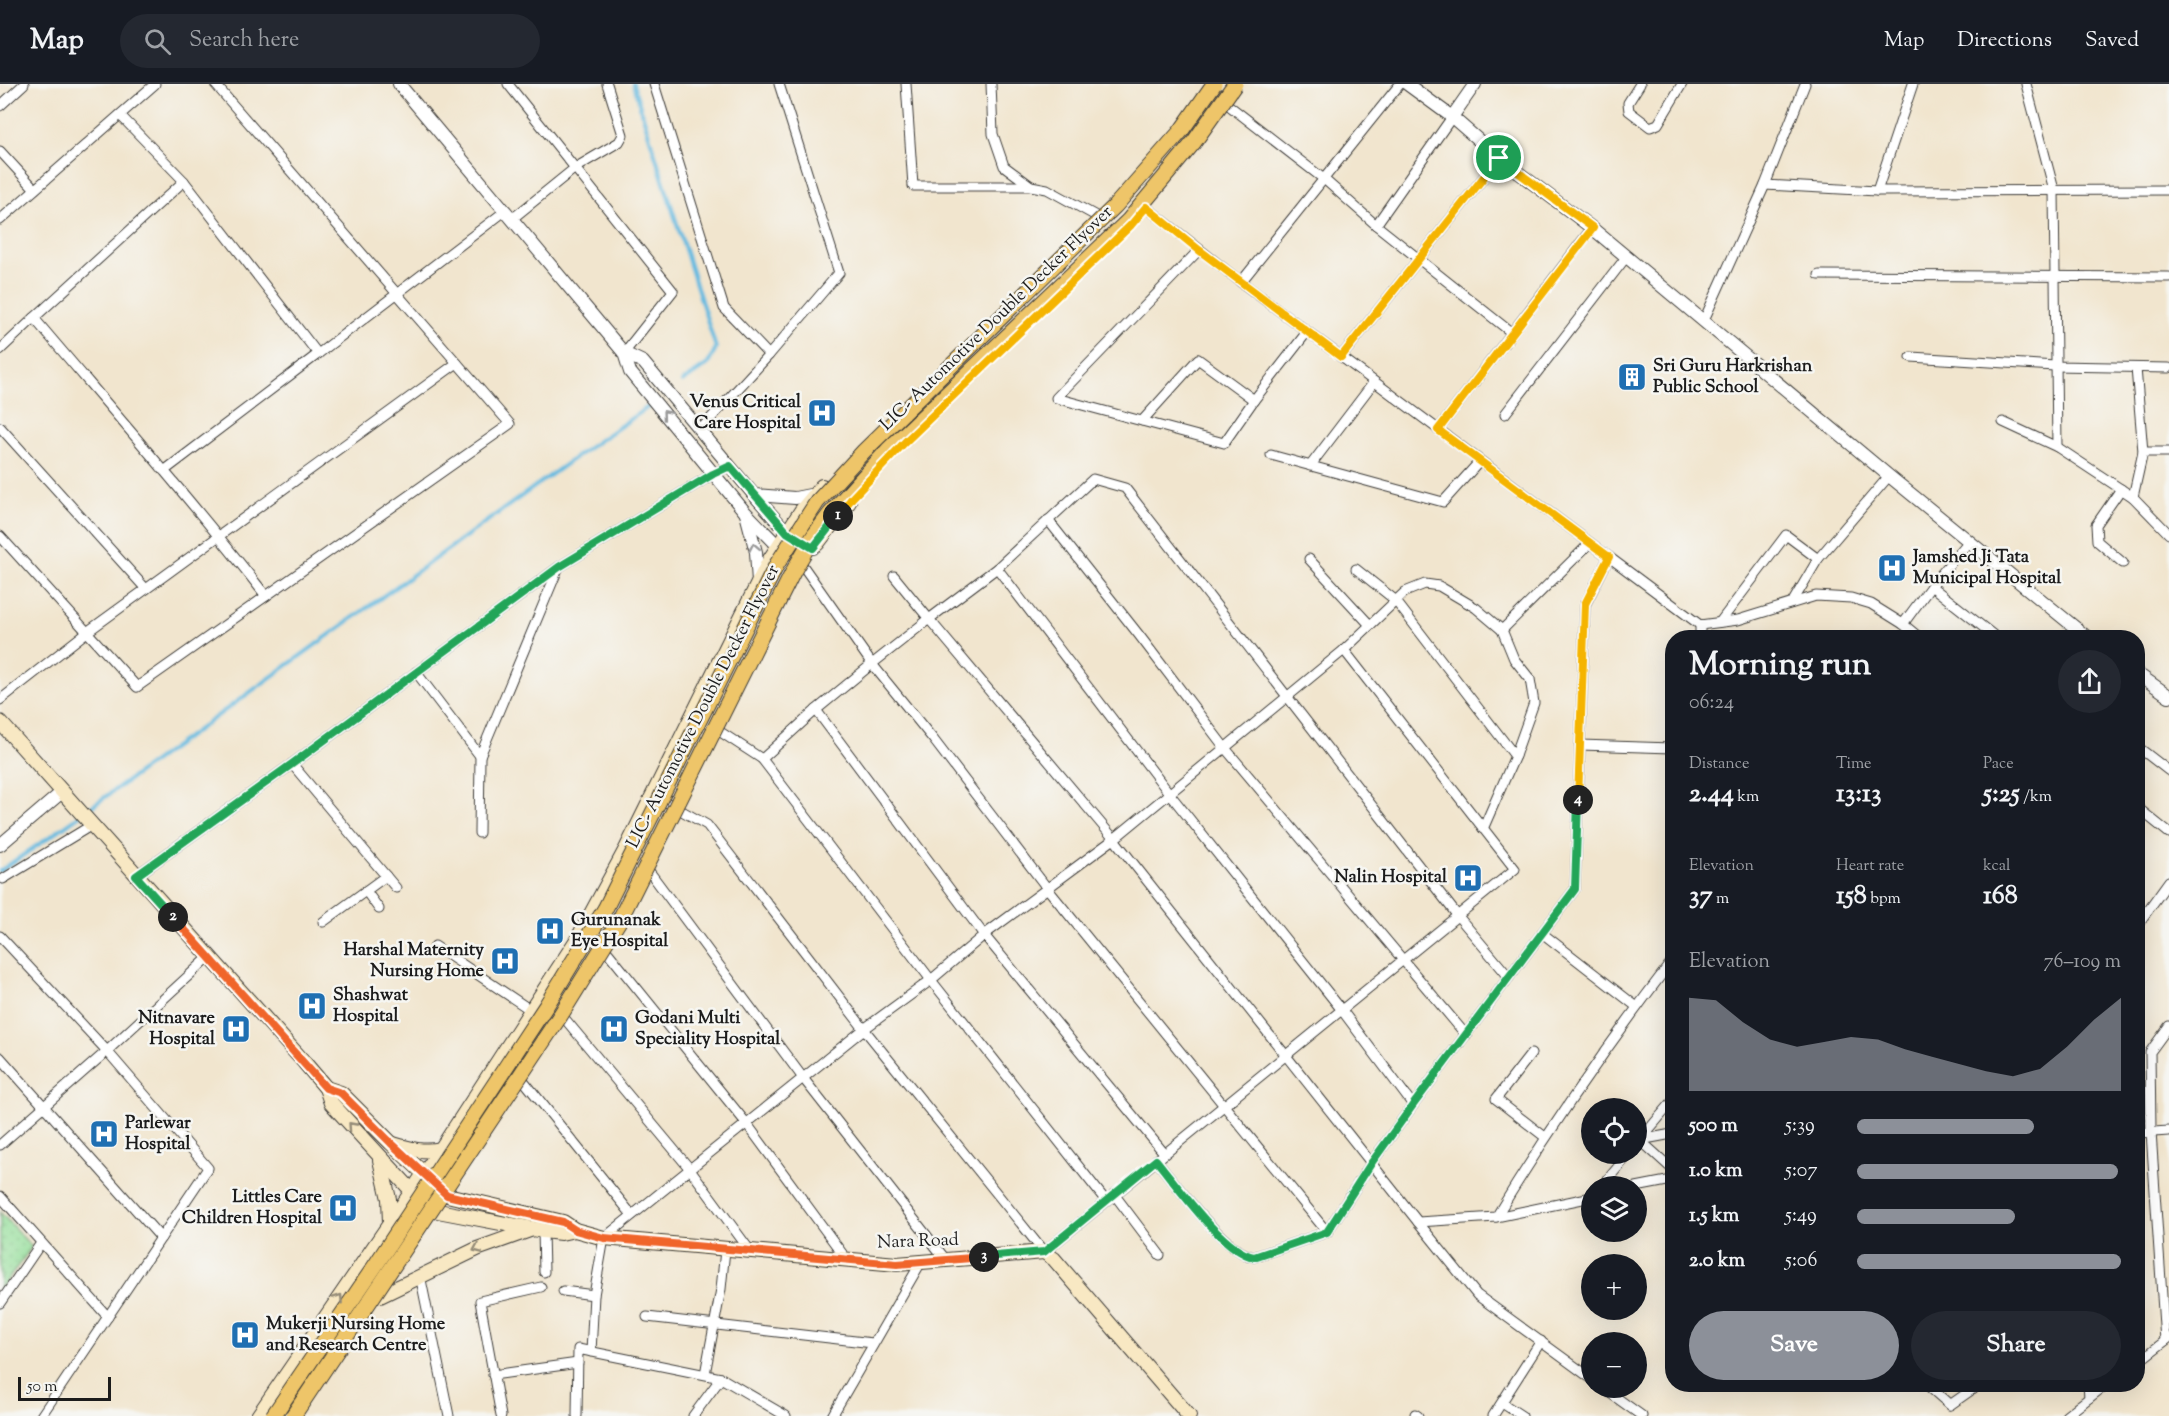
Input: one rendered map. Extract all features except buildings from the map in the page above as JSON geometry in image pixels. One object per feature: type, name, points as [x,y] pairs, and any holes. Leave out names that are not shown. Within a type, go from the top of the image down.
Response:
[{"type":"main road","points":[[258,1416],[424,1175],[578,938],[626,849],[778,546],[814,494],[1096,216],[1176,127],[1206,84]]},
{"type":"main road","name":"LIC- Automotive Double Decker Flyover","points":[[273,1416],[546,1006],[604,909],[777,564],[806,516],[864,451],[1115,206],[1181,131],[1214,84]]},
{"type":"main road","name":"LIC- Automotive Double Decker Flyover","points":[[292,1416],[554,1026],[620,919],[794,570],[813,537],[830,514],[888,450],[1128,221],[1194,142],[1235,84]]},
{"type":"main road","points":[[299,1416],[524,1082],[606,950],[632,905],[813,548],[852,498],[905,442],[1131,225],[1197,146],[1241,84]]},
{"type":"main road","points":[[0,722],[326,1088],[331,1103],[412,1191],[438,1211],[537,1230],[561,1233],[575,1230]]},
{"type":"main road","points":[[326,1088],[341,1093],[447,1195],[563,1222],[575,1230]]},
{"type":"main road","points":[[391,1143],[431,1152],[441,1149]]},
{"type":"main road","points":[[378,1155],[389,1199],[390,1222]]},
{"type":"main road","points":[[380,1296],[477,1249],[537,1230]]},
{"type":"main road","name":"Nara Road","points":[[575,1230],[604,1238],[725,1250],[920,1264],[1044,1252]]},
{"type":"main road","points":[[1044,1252],[1054,1259],[1189,1416]]},
{"type":"street","points":[[0,106],[24,84]]},
{"type":"street","points":[[0,220],[155,84]]},
{"type":"street","points":[[0,537],[136,687],[510,424],[215,84]]},
{"type":"street","points":[[399,84],[624,353],[630,372],[713,474],[778,546],[803,566],[872,664],[933,739],[1047,888],[1327,1232]]},
{"type":"street","points":[[508,84],[673,291],[624,353]]},
{"type":"street","points":[[164,471],[397,294],[575,168],[622,138],[607,84]]},
{"type":"street","points":[[654,84],[724,308],[769,355]]},
{"type":"street","points":[[700,430],[769,355],[839,273],[779,84]]},
{"type":"street","points":[[906,84],[913,186],[1031,186],[1047,189],[1096,216]]},
{"type":"street","points":[[991,84],[993,134],[1004,166],[1031,186]]},
{"type":"street","points":[[1241,282],[1400,84]]},
{"type":"street","points":[[1407,84],[1452,117],[1499,158],[1593,228],[1889,477],[2078,630]]},
{"type":"street","points":[[1376,225],[1475,84]]},
{"type":"street","points":[[1640,84],[1628,103],[1629,111],[1650,127],[1658,124],[1682,84]]},
{"type":"street","points":[[1704,320],[1765,185],[1805,84]]},
{"type":"street","points":[[1877,191],[1914,84]]},
{"type":"street","points":[[2026,84],[2054,190],[2057,447]]},
{"type":"street","points":[[1227,104],[1512,333]]},
{"type":"street","points":[[120,115],[184,181],[318,354]]},
{"type":"street","points":[[0,151],[35,189]]},
{"type":"street","points":[[1341,357],[1499,158]]},
{"type":"street","points":[[0,350],[184,181]]},
{"type":"street","points":[[1765,185],[1877,191],[2169,190]]},
{"type":"street","points":[[1146,207],[1307,332],[1700,625],[1738,620],[1816,596],[1851,598],[1871,604],[1910,630]]},
{"type":"street","points":[[1438,430],[1593,228]]},
{"type":"street","points":[[1199,250],[1056,398],[1224,443],[1307,332]]},
{"type":"street","points":[[1505,414],[1627,256]]},
{"type":"street","points":[[1820,274],[2169,277]]},
{"type":"street","points":[[34,318],[219,536],[266,596]]},
{"type":"street","points":[[624,353],[643,362],[787,532],[813,548]]},
{"type":"street","points":[[1911,357],[2055,366],[2169,368]]},
{"type":"street","points":[[1142,421],[1198,358],[1254,400]]},
{"type":"street","points":[[0,700],[87,632],[457,363]]},
{"type":"street","points":[[2133,497],[2143,452],[2136,368]]},
{"type":"street","points":[[1310,466],[1374,382]]},
{"type":"street","points":[[2002,422],[2057,447],[2133,497],[2169,534]]},
{"type":"street","points":[[0,427],[146,589]]},
{"type":"street","points":[[2143,452],[2169,452]]},
{"type":"street","points":[[1271,455],[1443,502],[1480,461]]},
{"type":"street","points":[[136,876],[559,567],[730,466]]},
{"type":"street","points":[[1792,603],[1818,559],[1889,477]]},
{"type":"street","points":[[762,759],[872,664],[997,568],[1093,479],[1125,488],[1457,915],[1509,977]]},
{"type":"street","points":[[2121,489],[2096,525],[2097,541],[2123,563]]},
{"type":"street","points":[[754,495],[795,498],[814,494]]},
{"type":"street","points":[[745,512],[756,552],[758,584]]},
{"type":"street","points":[[1048,520],[1140,635],[1225,748],[1466,1035]]},
{"type":"street","points":[[1720,622],[1786,536],[1818,559]]},
{"type":"street","points":[[1903,624],[1969,541]]},
{"type":"street","points":[[1502,630],[1590,543]]},
{"type":"street","points":[[816,710],[984,935],[1160,1156],[1218,1234],[1245,1256],[1254,1257],[1327,1232],[1372,1162],[1413,1105],[1575,889],[1585,604],[1609,557]]},
{"type":"street","points":[[1309,560],[1370,625]]},
{"type":"street","points":[[479,833],[480,756],[559,567]]},
{"type":"street","points":[[997,568],[1169,793],[1341,1009],[1413,1105]]},
{"type":"street","points":[[1356,569],[1395,600],[1515,756]]},
{"type":"street","points":[[894,576],[1114,839],[1477,1295],[1581,1371]]},
{"type":"street","points":[[591,1352],[594,1295],[604,1238],[864,1029],[931,980],[984,935],[1114,839],[1344,650],[1405,592],[1425,584],[1439,586],[1476,608],[1502,630],[1514,659],[1530,679],[1534,703],[1515,756],[1483,829]]},
{"type":"street","points":[[1931,586],[1987,630]]},
{"type":"street","points":[[1700,625],[1700,630]]},
{"type":"street","points":[[653,795],[707,825],[864,1029],[1044,1252],[1515,869],[1344,650]]},
{"type":"street","points":[[416,672],[480,756]]},
{"type":"street","points":[[2145,679],[2169,696]]},
{"type":"street","points":[[719,731],[762,759],[931,980],[1160,1255]]},
{"type":"street","points":[[1580,745],[1665,748]]},
{"type":"street","points":[[2145,752],[2169,771]]},
{"type":"street","points":[[292,764],[396,888]]},
{"type":"street","points":[[0,846],[62,792]]},
{"type":"street","points":[[2145,814],[2169,833]]},
{"type":"street","points":[[3,879],[91,824]]},
{"type":"street","points":[[649,871],[803,1078],[946,1260]]},
{"type":"street","points":[[323,922],[386,876]]},
{"type":"street","points":[[2145,914],[2169,881]]},
{"type":"street","points":[[366,891],[379,909]]},
{"type":"street","points":[[1542,933],[1637,1007]]},
{"type":"street","points":[[0,936],[107,1051],[208,1168],[41,1416]]},
{"type":"street","points":[[435,946],[532,1011]]},
{"type":"street","points":[[606,950],[747,1124],[847,1260]]},
{"type":"street","points":[[0,1145],[209,957]]},
{"type":"street","points":[[1496,1217],[1545,1137],[1665,970]]},
{"type":"street","points":[[565,1019],[690,1169],[751,1252]]},
{"type":"street","points":[[2145,1357],[2167,1340],[2151,1132],[2150,1052],[2169,1026]]},
{"type":"street","points":[[1531,1054],[1496,1099],[1545,1137]]},
{"type":"street","points":[[0,1057],[161,1238]]},
{"type":"street","points":[[524,1082],[632,1215]]},
{"type":"street","points":[[1647,1131],[1665,1110]]},
{"type":"street","points":[[2145,1132],[2169,1131]]},
{"type":"street","points":[[1647,1140],[1665,1136]]},
{"type":"street","points":[[1647,1149],[1665,1163]]},
{"type":"street","points":[[1610,1176],[1621,1164]]},
{"type":"street","points":[[1647,1185],[1665,1181]]},
{"type":"street","points":[[0,1196],[108,1317]]},
{"type":"street","points":[[1418,1222],[1496,1217],[1581,1199]]},
{"type":"street","points":[[537,1230],[544,1272]]},
{"type":"street","points":[[0,1303],[41,1243]]},
{"type":"street","points":[[705,1374],[721,1289],[725,1250]]},
{"type":"street","points":[[832,1416],[920,1264]]},
{"type":"street","points":[[420,1275],[449,1416]]},
{"type":"street","points":[[501,1416],[480,1301],[541,1287]]},
{"type":"street","points":[[563,1291],[594,1295]]},
{"type":"street","points":[[647,1317],[873,1343]]},
{"type":"street","points":[[1493,1416],[1540,1341]]},
{"type":"street","points":[[577,1416],[578,1349],[721,1378],[786,1416]]},
{"type":"street","points":[[493,1375],[578,1363]]},
{"type":"street","points":[[693,1416],[721,1378]]},
{"type":"street","points":[[1935,1392],[1950,1405],[1969,1392]]},
{"type":"street","points":[[2089,1392],[2089,1398]]},
{"type":"street","points":[[2066,1416],[2097,1392]]},
{"type":"street","points":[[1617,1398],[1642,1416]]},
{"type":"street","points":[[1502,1402],[1522,1416]]},
{"type":"green space","points":[[0,1212],[32,1247],[0,1290]]},
{"type":"waterway","points":[[633,84],[716,348],[708,364],[682,382]]},
{"type":"waterway","points":[[0,871],[651,405]]},
{"type":"railway","points":[[290,1416],[568,999],[649,857],[773,599],[805,543],[846,486],[907,423],[1122,220],[1186,145],[1230,84]]},
{"type":"place","name":"Sri Guru Harkrishan Public School","points":[[1632,377]]},
{"type":"place","name":"Venus Critical Care Hospital","points":[[822,413]]},
{"type":"place","name":"Jamshed Ji Tata Municipal Hospital","points":[[1892,568]]},
{"type":"place","name":"Nalin Hospital","points":[[1468,878]]},
{"type":"place","name":"Gurunanak Eye Hospital","points":[[550,931]]},
{"type":"place","name":"Harshal Maternity Nursing Home","points":[[505,961]]},
{"type":"place","name":"Shashwat Hospital","points":[[312,1006]]},
{"type":"place","name":"Nitnavare Hospital","points":[[236,1029]]},
{"type":"place","name":"Godani Multi Speciality Hospital","points":[[614,1029]]},
{"type":"place","name":"Parlewar Hospital","points":[[104,1134]]},
{"type":"place","name":"Littles Care Children Hospital","points":[[343,1208]]},
{"type":"place","name":"Mukerji Nursing Home and Research Centre","points":[[245,1335]]},
{"type":"route","points":[[1499,158],[1593,228],[1438,430],[1609,557],[1585,604],[1575,889],[1413,1105],[1372,1162],[1327,1232],[1254,1257],[1245,1256],[1218,1234],[1156,1160],[1044,1252],[920,1264],[840,1260],[604,1238],[575,1230],[563,1222],[447,1195],[341,1093],[326,1088],[136,876],[559,567],[713,474],[730,466],[787,532],[813,548],[852,498],[905,442],[1131,225],[1146,207],[1341,357],[1499,158]]}]
